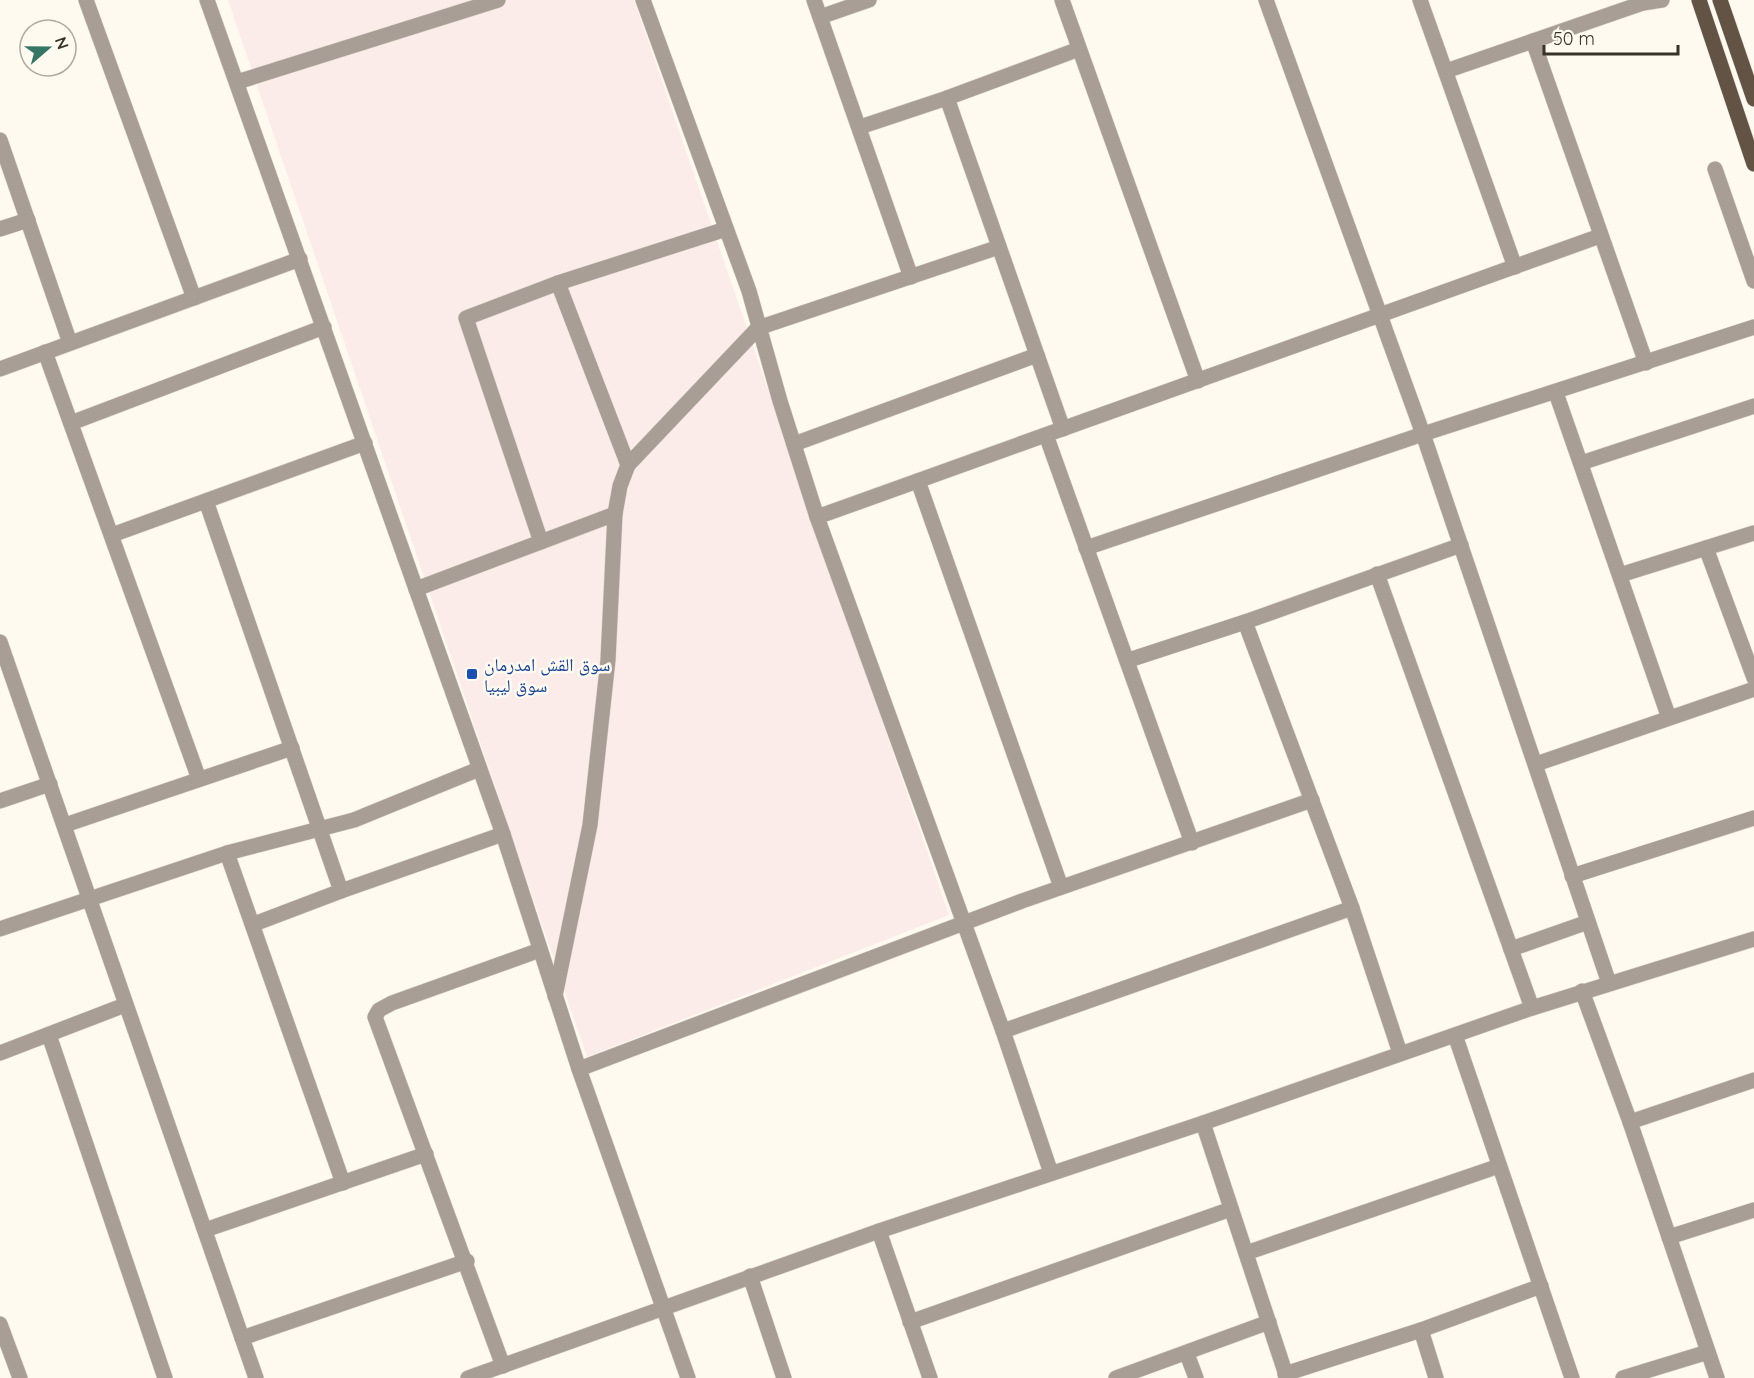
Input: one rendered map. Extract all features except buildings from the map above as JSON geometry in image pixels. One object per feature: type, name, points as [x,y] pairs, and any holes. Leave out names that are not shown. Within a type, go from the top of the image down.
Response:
[{"type":"main road","points":[[1699,0],[1754,164]]},
{"type":"main road","points":[[1720,0],[1754,99]]},
{"type":"street","points":[[86,0],[194,298]]},
{"type":"street","points":[[207,0],[503,834],[579,1069],[688,1378]]},
{"type":"street","points":[[237,82],[498,0]]},
{"type":"street","points":[[643,0],[748,291],[817,518],[1003,1031],[1051,1173]]},
{"type":"street","points":[[814,0],[911,277]]},
{"type":"street","points":[[820,17],[868,0]]},
{"type":"street","points":[[1062,0],[1198,381]]},
{"type":"street","points":[[1266,0],[1423,434],[1609,983]]},
{"type":"street","points":[[1420,0],[1515,267]]},
{"type":"street","points":[[1446,71],[1643,3],[1662,0]]},
{"type":"street","points":[[1694,0],[1699,0]]},
{"type":"street","points":[[1533,41],[1646,363]]},
{"type":"street","points":[[860,127],[947,98],[1079,49]]},
{"type":"street","points":[[947,98],[1063,429]]},
{"type":"street","points":[[0,140],[70,343]]},
{"type":"street","points":[[1715,169],[1754,281]]},
{"type":"street","points":[[0,229],[28,220]]},
{"type":"street","points":[[541,542],[466,322],[469,315],[558,283],[726,230]]},
{"type":"street","points":[[817,518],[1600,236]]},
{"type":"street","points":[[555,996],[582,874],[598,766],[608,660],[615,514],[620,486],[628,465],[758,328],[999,248]]},
{"type":"street","points":[[0,369],[300,259]]},
{"type":"street","points":[[558,283],[628,465]]},
{"type":"street","points":[[71,423],[324,327]]},
{"type":"street","points":[[1086,548],[1423,434],[1556,393],[1754,327]]},
{"type":"street","points":[[45,352],[199,779]]},
{"type":"street","points":[[794,444],[1037,355]]},
{"type":"street","points":[[1556,393],[1669,718]]},
{"type":"street","points":[[1581,464],[1754,406]]},
{"type":"street","points":[[1047,435],[1086,548],[1129,660],[1192,843]]},
{"type":"street","points":[[112,536],[365,443]]},
{"type":"street","points":[[918,481],[1061,887]]},
{"type":"street","points":[[206,501],[322,830],[341,891]]},
{"type":"street","points":[[416,590],[615,514]]},
{"type":"street","points":[[1620,575],[1754,533]]},
{"type":"street","points":[[1129,660],[1245,622],[1461,545]]},
{"type":"street","points":[[1706,548],[1754,678]]},
{"type":"street","points":[[1377,574],[1532,1008]]},
{"type":"street","points":[[1245,622],[1352,908],[1400,1053]]},
{"type":"street","points":[[0,642],[256,1378]]},
{"type":"street","points":[[1536,764],[1754,689]]},
{"type":"street","points":[[65,825],[292,748]]},
{"type":"street","points":[[0,929],[227,853],[322,830],[479,769]]},
{"type":"street","points":[[0,801],[50,784]]},
{"type":"street","points":[[579,1069],[1061,887],[1312,800]]},
{"type":"street","points":[[1572,876],[1754,818]]},
{"type":"street","points":[[254,924],[503,834]]},
{"type":"street","points":[[227,853],[254,924],[343,1183]]},
{"type":"street","points":[[1003,1031],[1352,908]]},
{"type":"street","points":[[1511,949],[1588,922]]},
{"type":"street","points":[[468,1378],[879,1231],[1203,1123],[1400,1053],[1582,991],[1754,939]]},
{"type":"street","points":[[503,1366],[376,1013],[392,1003],[540,950]]},
{"type":"street","points":[[1582,991],[1630,1122],[1717,1378]]},
{"type":"street","points":[[0,1053],[125,1005]]},
{"type":"street","points":[[49,1035],[165,1378]]},
{"type":"street","points":[[1455,1035],[1572,1378]]},
{"type":"street","points":[[1630,1122],[1754,1080]]},
{"type":"street","points":[[1203,1123],[1286,1376],[1541,1286]]},
{"type":"street","points":[[205,1230],[426,1154]]},
{"type":"street","points":[[1246,1253],[1498,1166]]},
{"type":"street","points":[[910,1322],[1231,1209]]},
{"type":"street","points":[[1669,1237],[1754,1210]]},
{"type":"street","points":[[879,1231],[930,1378]]},
{"type":"street","points":[[242,1338],[467,1261]]},
{"type":"street","points":[[750,1276],[784,1378]]},
{"type":"street","points":[[1116,1378],[1187,1354],[1269,1322]]},
{"type":"street","points":[[0,1324],[17,1377]]},
{"type":"street","points":[[1421,1330],[1436,1378]]},
{"type":"street","points":[[1623,1378],[1708,1352]]},
{"type":"street","points":[[1187,1354],[1196,1378]]},
{"type":"shaded area","points":[[228,0],[634,0],[949,915],[587,1057]]},
{"type":"place","name":"سوق القش امدرمان سوق ليبيا","points":[[472,674]]}]
